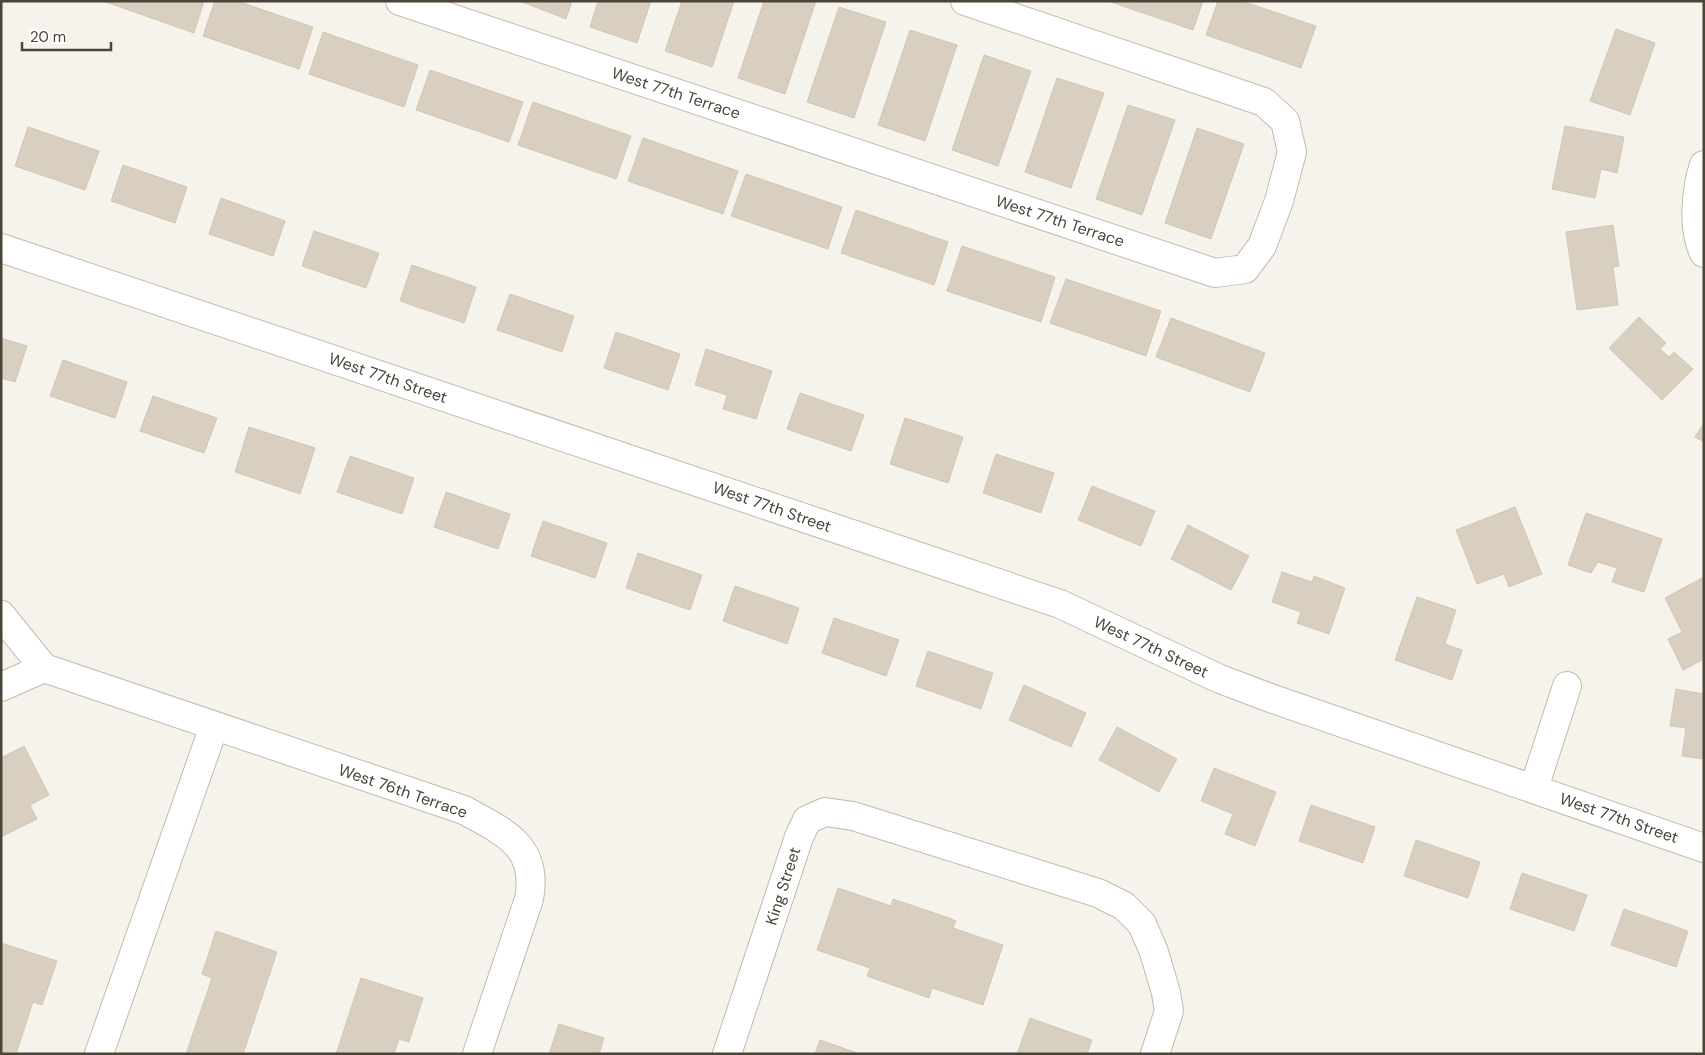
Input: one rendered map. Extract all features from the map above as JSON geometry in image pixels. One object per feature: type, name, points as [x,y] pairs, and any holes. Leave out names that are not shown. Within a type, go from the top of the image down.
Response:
[{"type":"street","name":"West 77th Terrace","points":[[400,1],[1215,273],[1245,269],[1262,246],[1279,202],[1292,152],[1285,121],[1264,102],[965,1]]},
{"type":"street","points":[[1704,165],[1697,185],[1698,243],[1704,253]]},
{"type":"street","name":"West 77th Street","points":[[1,248],[1060,604],[1220,679],[1704,848]]},
{"type":"street","points":[[1,615],[44,668],[1,688]]},
{"type":"street","name":"West 76th Terrace","points":[[44,668],[464,810],[496,827],[516,844],[529,862],[532,880],[477,1054]]},
{"type":"street","points":[[1534,788],[1567,686]]},
{"type":"street","points":[[99,1054],[214,726]]},
{"type":"street","name":"King Street","points":[[727,1054],[799,837],[807,820],[825,812],[853,816],[1098,893],[1124,906],[1142,924],[1154,952],[1170,1011],[1155,1054]]},
{"type":"building","points":[[103,1],[204,1],[194,33]]},
{"type":"building","points":[[215,1],[237,1],[313,27],[299,69],[203,36]]},
{"type":"building","points":[[520,1],[572,1],[566,19]]},
{"type":"building","points":[[598,1],[651,1],[637,43],[590,27]]},
{"type":"building","points":[[682,1],[734,1],[712,67],[665,51]]},
{"type":"building","points":[[764,1],[816,1],[785,94],[738,78]]},
{"type":"building","points":[[1108,1],[1203,1],[1193,30]]},
{"type":"building","points":[[1218,1],[1242,1],[1316,26],[1301,68],[1206,35]]},
{"type":"building","points":[[839,7],[886,22],[854,118],[807,102]]},
{"type":"building","points":[[1616,29],[1655,43],[1630,115],[1590,101]]},
{"type":"building","points":[[910,30],[957,45],[925,141],[878,125]]},
{"type":"building","points":[[323,32],[418,65],[404,107],[309,74]]},
{"type":"building","points":[[984,55],[1031,71],[998,166],[952,150]]},
{"type":"building","points":[[430,70],[523,102],[509,142],[416,110]]},
{"type":"building","points":[[1057,78],[1104,93],[1071,188],[1025,172]]},
{"type":"building","points":[[533,102],[631,136],[616,179],[518,145]]},
{"type":"building","points":[[1128,105],[1175,120],[1142,215],[1096,199]]},
{"type":"building","points":[[1565,126],[1624,137],[1617,173],[1601,169],[1595,198],[1552,189]]},
{"type":"building","points":[[28,127],[99,151],[85,190],[15,166]]},
{"type":"building","points":[[1197,128],[1244,144],[1211,239],[1165,223]]},
{"type":"building","points":[[643,138],[738,171],[723,214],[628,181]]},
{"type":"building","points":[[123,165],[187,187],[175,223],[111,201]]},
{"type":"building","points":[[746,174],[842,207],[828,249],[731,216]]},
{"type":"building","points":[[221,198],[285,221],[273,256],[209,234]]},
{"type":"building","points":[[856,210],[948,242],[934,285],[841,253]]},
{"type":"building","points":[[1613,225],[1619,266],[1613,267],[1618,305],[1577,310],[1566,232]]},
{"type":"building","points":[[314,231],[379,253],[366,288],[302,266]]},
{"type":"building","points":[[962,246],[1055,277],[1041,322],[947,291]]},
{"type":"building","points":[[412,265],[476,287],[464,323],[400,301]]},
{"type":"building","points":[[1066,279],[1161,311],[1146,356],[1050,323]]},
{"type":"building","points":[[510,294],[574,316],[562,352],[497,330]]},
{"type":"building","points":[[1639,317],[1666,343],[1660,349],[1669,357],[1674,352],[1693,369],[1662,400],[1609,348]]},
{"type":"building","points":[[1171,318],[1265,353],[1250,392],[1156,357]]},
{"type":"building","points":[[616,332],[680,354],[668,390],[604,368]]},
{"type":"building","points":[[1,338],[27,346],[15,382],[1,378]]},
{"type":"building","points":[[706,349],[772,371],[756,419],[723,409],[727,395],[695,385]]},
{"type":"building","points":[[63,360],[127,382],[115,418],[50,396]]},
{"type":"building","points":[[800,393],[864,415],[851,451],[787,429]]},
{"type":"building","points":[[153,396],[217,418],[204,453],[140,431]]},
{"type":"building","points":[[905,418],[963,437],[948,483],[890,464]]},
{"type":"building","points":[[1704,423],[1704,442],[1695,437]]},
{"type":"building","points":[[249,427],[315,448],[300,494],[235,472]]},
{"type":"building","points":[[996,454],[1054,473],[1041,513],[983,493]]},
{"type":"building","points":[[350,456],[414,478],[402,514],[337,492]]},
{"type":"building","points":[[1092,486],[1155,511],[1141,546],[1078,520]]},
{"type":"building","points":[[446,492],[510,514],[498,549],[434,527]]},
{"type":"building","points":[[1515,507],[1542,574],[1509,587],[1504,574],[1477,584],[1456,530]]},
{"type":"building","points":[[1586,513],[1662,539],[1644,592],[1612,582],[1617,568],[1598,562],[1591,573],[1568,565]]},
{"type":"building","points":[[543,521],[607,543],[595,578],[531,556]]},
{"type":"building","points":[[1188,525],[1249,556],[1231,590],[1171,559]]},
{"type":"building","points":[[638,553],[702,575],[690,610],[626,588]]},
{"type":"building","points":[[1282,572],[1312,582],[1314,576],[1345,588],[1329,634],[1297,623],[1301,612],[1272,602]]},
{"type":"building","points":[[1704,577],[1704,659],[1683,670],[1668,639],[1682,632],[1665,598]]},
{"type":"building","points":[[735,586],[799,608],[787,644],[723,621]]},
{"type":"building","points":[[1417,597],[1456,610],[1445,644],[1462,650],[1452,680],[1395,660]]},
{"type":"building","points":[[834,618],[899,640],[886,676],[822,653]]},
{"type":"building","points":[[928,651],[993,673],[981,709],[916,686]]},
{"type":"building","points":[[1024,685],[1086,713],[1071,747],[1009,720]]},
{"type":"building","points":[[1676,689],[1704,694],[1704,759],[1682,756],[1686,728],[1670,726]]},
{"type":"building","points":[[1117,727],[1177,759],[1159,792],[1099,760]]},
{"type":"building","points":[[24,746],[49,795],[30,805],[37,819],[1,837],[1,758]]},
{"type":"building","points":[[1214,768],[1276,792],[1255,846],[1225,834],[1233,814],[1201,801]]},
{"type":"building","points":[[1311,805],[1375,827],[1363,863],[1299,841]]},
{"type":"building","points":[[1416,840],[1480,862],[1468,898],[1404,876]]},
{"type":"building","points":[[1522,873],[1587,895],[1574,931],[1510,909]]},
{"type":"building","points":[[838,888],[891,906],[893,899],[949,918],[956,921],[953,928],[1003,945],[983,1005],[932,988],[929,998],[867,976],[870,968],[817,950]]},
{"type":"building","points":[[1624,909],[1688,931],[1676,967],[1611,945]]},
{"type":"building","points":[[216,931],[277,952],[243,1054],[186,1054],[212,978],[202,974]]},
{"type":"building","points":[[1,943],[57,961],[42,1005],[33,1002],[16,1054],[1,1054]]},
{"type":"building","points":[[361,978],[423,998],[409,1042],[399,1039],[394,1054],[336,1054]]},
{"type":"building","points":[[1030,1018],[1092,1040],[1087,1054],[1017,1054]]},
{"type":"building","points":[[559,1024],[604,1038],[599,1054],[549,1054]]},
{"type":"building","points":[[820,1040],[860,1054],[815,1054]]}]
